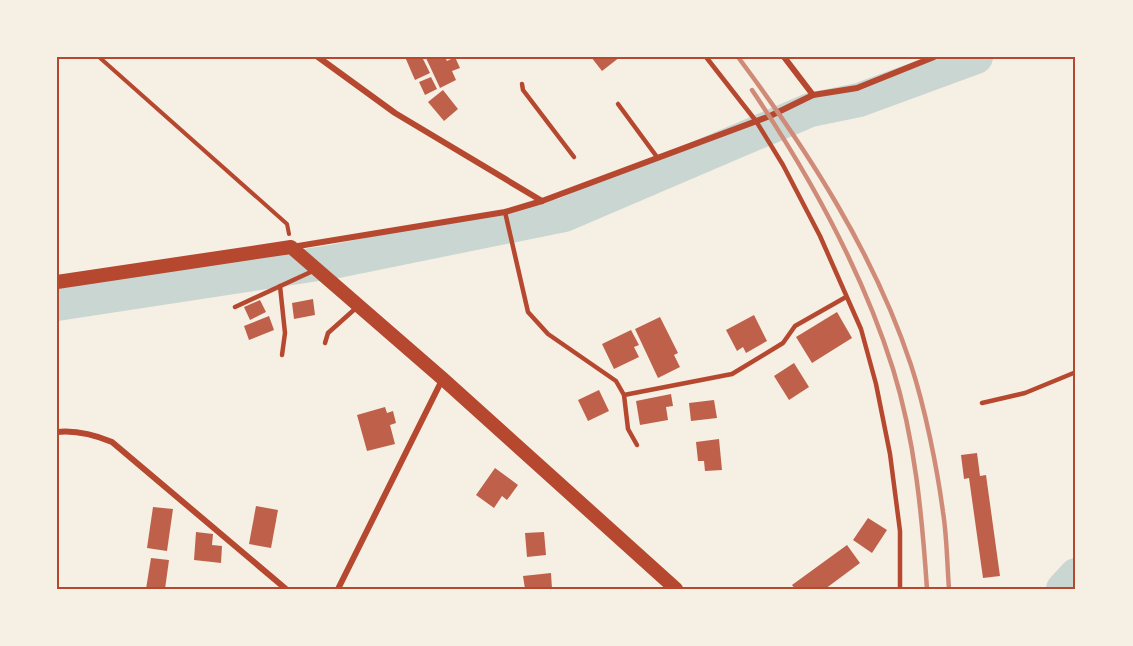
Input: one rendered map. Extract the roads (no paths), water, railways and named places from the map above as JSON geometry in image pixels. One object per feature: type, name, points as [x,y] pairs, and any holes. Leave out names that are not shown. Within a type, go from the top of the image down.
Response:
[{"type":"main road","points":[[57,282],[291,247],[443,379],[676,589]]},
{"type":"street","points":[[318,57],[395,113],[542,201]]},
{"type":"street","points":[[784,57],[813,95]]},
{"type":"street","points":[[291,247],[505,212],[542,201],[756,121],[813,95],[857,87],[934,57]]},
{"type":"street","points":[[338,589],[443,379]]},
{"type":"street","points":[[57,432],[69,431],[101,437],[112,442],[283,588]]},
{"type":"lane","points":[[706,57],[756,121],[783,165],[820,236],[861,329],[876,384],[890,454],[900,531],[900,589]]},
{"type":"lane","points":[[522,84],[523,90],[574,157]]},
{"type":"lane","points":[[618,104],[657,157]]},
{"type":"lane","points":[[505,212],[528,312],[548,334],[616,381],[624,395],[628,429],[637,445]]},
{"type":"lane","points":[[235,307],[317,269]]},
{"type":"lane","points":[[280,286],[285,333],[282,355]]},
{"type":"lane","points":[[624,395],[732,374],[783,343],[795,326],[846,297]]},
{"type":"lane","points":[[325,343],[328,333],[359,305]]},
{"type":"lane","points":[[982,403],[1025,393],[1076,372]]},
{"type":"waterway","points":[[57,304],[337,261],[564,215],[810,110],[859,100],[976,57]]},
{"type":"waterway","points":[[1063,589],[1076,575]]},
{"type":"railway","points":[[738,57],[814,166],[837,204],[896,323],[916,382],[934,457],[944,521],[949,589]]},
{"type":"railway","points":[[752,90],[794,156],[833,225],[866,296],[893,369],[912,450],[920,506],[927,589]]}]
